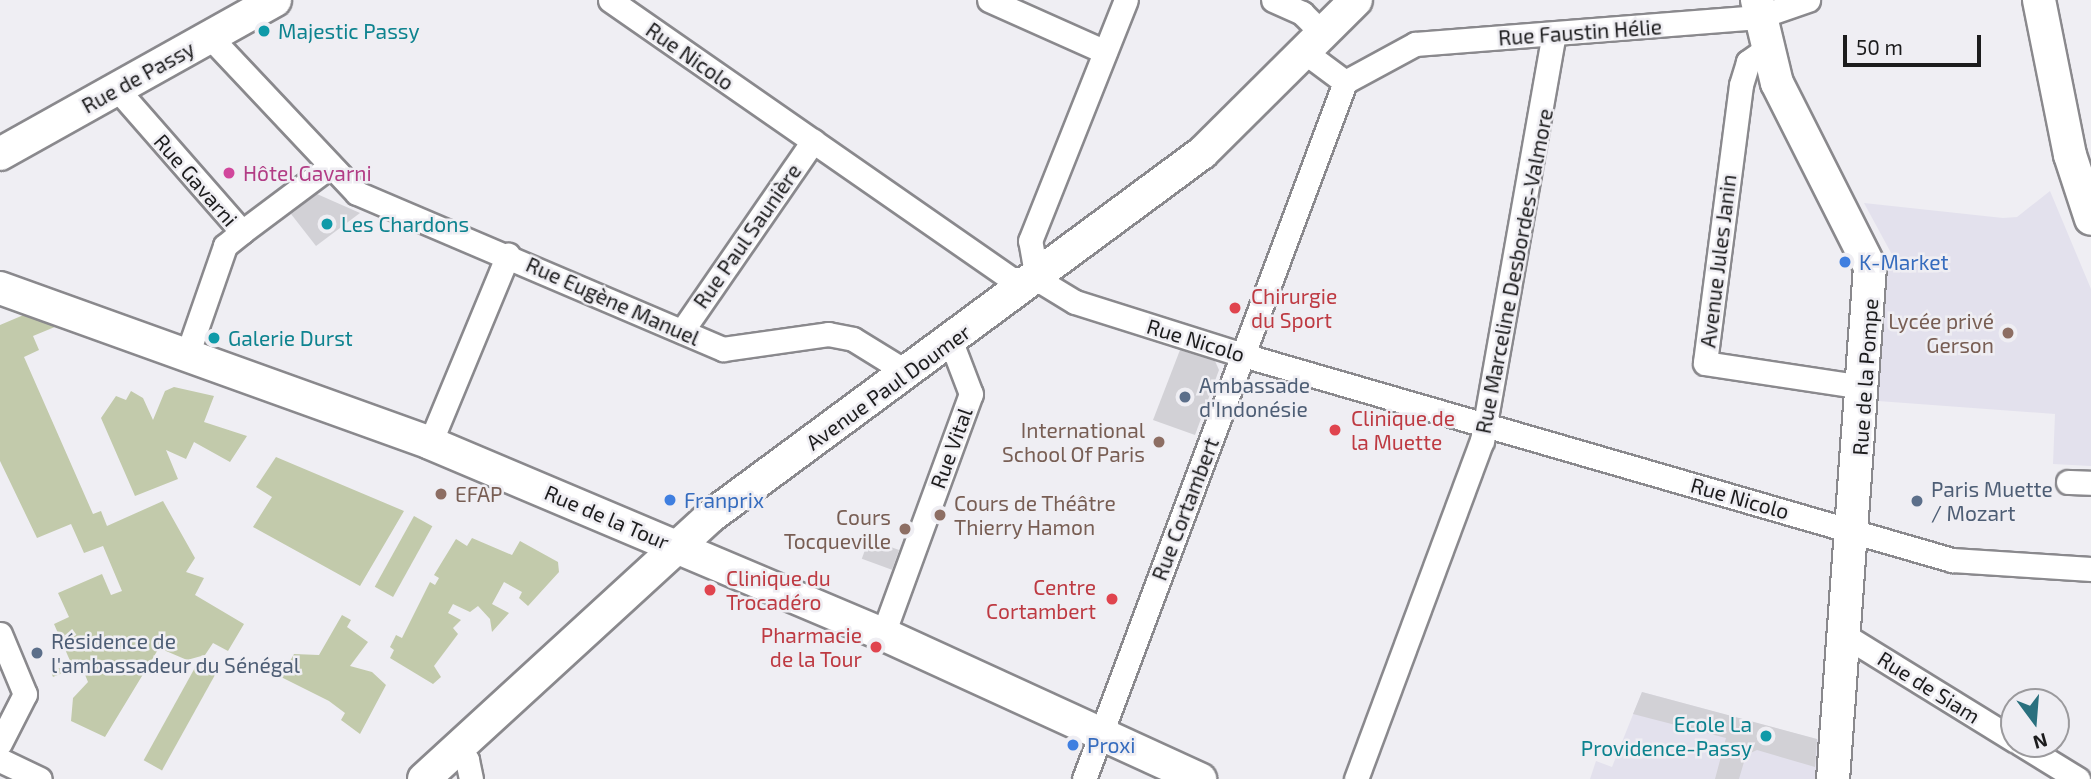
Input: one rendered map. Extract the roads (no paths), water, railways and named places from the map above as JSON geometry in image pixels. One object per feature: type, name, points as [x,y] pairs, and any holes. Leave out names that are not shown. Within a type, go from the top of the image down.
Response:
[{"type":"street","name":"Rue de Passy","points":[[0,154],[275,0]]},
{"type":"street","name":"Rue Nicolo","points":[[610,0],[1011,279],[1037,279],[1075,302],[1243,355],[1486,423],[1952,560],[2091,569]]},
{"type":"street","points":[[989,0],[1105,52]]},
{"type":"street","points":[[1037,279],[1030,241],[1126,0]]},
{"type":"street","points":[[1273,0],[1302,13],[1314,44],[1345,82]]},
{"type":"street","name":"Avenue Paul Doumer","points":[[424,779],[676,546],[1037,279],[1202,153],[1356,0]]},
{"type":"street","name":"Rue Faustin Hélie","points":[[1345,82],[1363,76],[1401,48],[1554,34],[1808,0]]},
{"type":"street","points":[[2039,0],[2070,155],[2091,219]]},
{"type":"street","name":"Rue de la Pompe","points":[[1758,8],[1765,50],[1870,267],[1854,533],[1833,779]]},
{"type":"street","name":"Rue Marceline Desbordes-Valmore","points":[[1356,779],[1486,423],[1554,34]]},
{"type":"street","name":"Rue Eugène Manuel","points":[[210,37],[329,167],[357,193],[728,350],[828,334],[853,339],[908,373]]},
{"type":"street","name":"Avenue Jules Janin","points":[[1765,50],[1748,62],[1741,85],[1705,363],[1864,387]]},
{"type":"street","name":"Rue Cortambert","points":[[1084,779],[1345,82]]},
{"type":"street","name":"Rue Gavarni","points":[[117,89],[242,232],[225,246],[188,352]]},
{"type":"street","name":"Rue Paul Saunière","points":[[682,331],[813,141]]},
{"type":"street","points":[[242,232],[329,167]]},
{"type":"street","points":[[430,443],[508,255]]},
{"type":"street","name":"Rue de la Tour","points":[[0,288],[188,352],[430,443],[883,634],[1200,779]]},
{"type":"street","name":"Rue Vital","points":[[883,634],[971,394],[951,342]]},
{"type":"street","points":[[0,634],[25,694],[0,743]]},
{"type":"street","name":"Rue de Siam","points":[[1844,635],[2000,731]]},
{"type":"street","points":[[456,750],[467,760],[471,779]]},
{"type":"street","points":[[2044,758],[2078,779]]},
{"type":"street","points":[[0,760],[40,779]]},
{"type":"place","name":"Majestic Passy","points":[[264,31]]},
{"type":"place","name":"Hôtel Gavarni","points":[[229,173]]},
{"type":"place","name":"Les Chardons","points":[[327,224]]},
{"type":"place","name":"K-Market","points":[[1845,262]]},
{"type":"place","name":"Chirurgie du Sport","points":[[1235,308]]},
{"type":"place","name":"Lycée privé Gerson","points":[[2008,333]]},
{"type":"place","name":"Galerie Durst","points":[[214,338]]},
{"type":"place","name":"Ambassade d'Indonésie","points":[[1185,397]]},
{"type":"place","name":"Clinique de la Muette","points":[[1335,430]]},
{"type":"place","name":"International School Of Paris","points":[[1159,442]]},
{"type":"place","name":"EFAP","points":[[441,494]]},
{"type":"place","name":"Franprix","points":[[670,500]]},
{"type":"place","name":"Paris Muette / Mozart","points":[[1917,501]]},
{"type":"place","name":"Cours de Théâtre Thierry Hamon","points":[[940,515]]},
{"type":"place","name":"Cours Tocqueville","points":[[905,529]]},
{"type":"place","name":"Clinique du Trocadéro","points":[[710,590]]},
{"type":"place","name":"Centre Cortambert","points":[[1112,599]]},
{"type":"place","name":"Pharmacie de la Tour","points":[[876,647]]},
{"type":"place","name":"Résidence de l'ambassadeur du Sénégal","points":[[37,653]]},
{"type":"place","name":"Ecole La Providence-Passy","points":[[1766,736]]},
{"type":"place","name":"Proxi","points":[[1073,745]]}]
